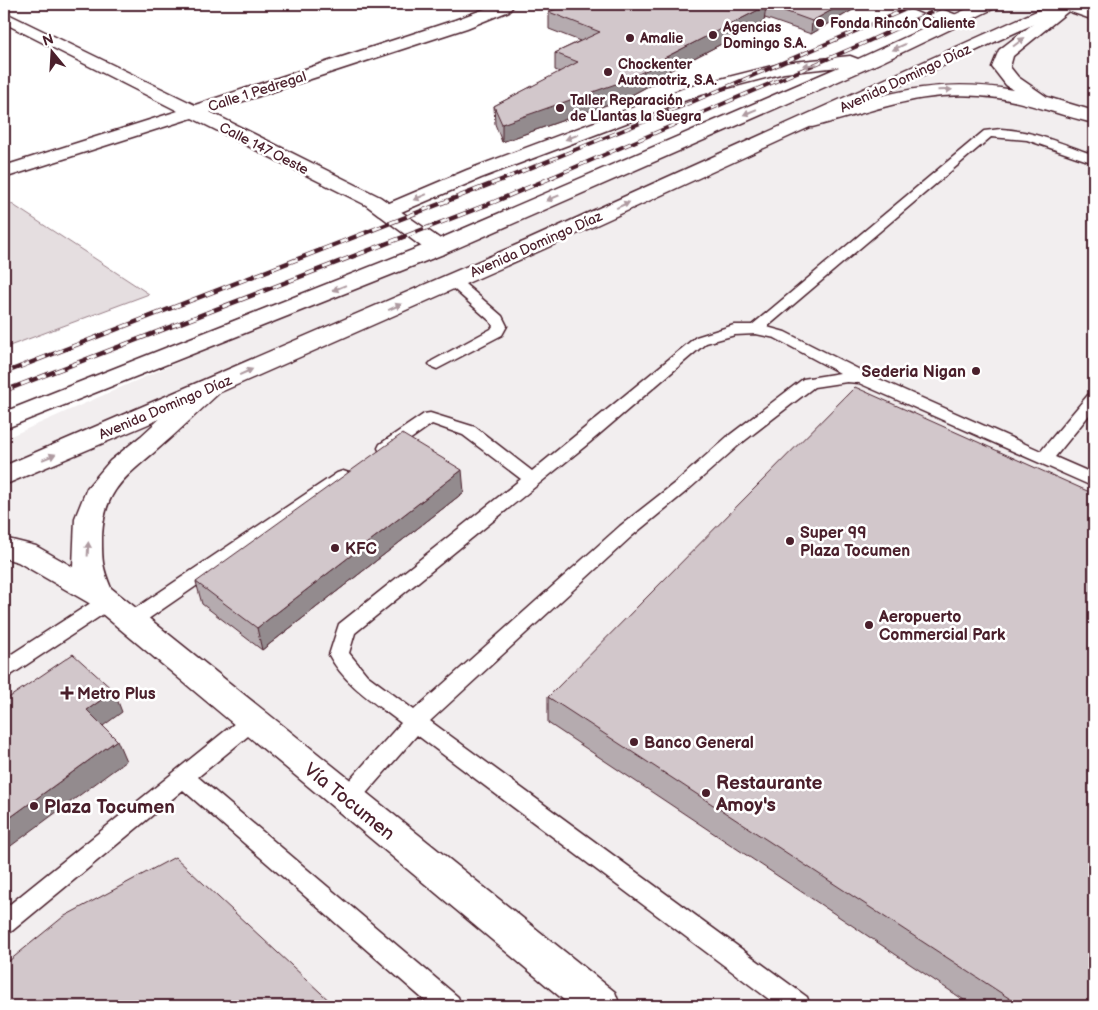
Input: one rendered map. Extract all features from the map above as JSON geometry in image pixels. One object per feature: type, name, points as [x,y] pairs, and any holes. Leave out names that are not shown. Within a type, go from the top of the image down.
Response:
[{"type":"main road","name":"Calle 1 Pedregal","points":[[4,172],[460,24],[503,8],[507,4]]},
{"type":"main road","points":[[914,4],[956,20]]},
{"type":"main road","name":"Avenida Domingo Díaz","points":[[4,421],[438,248],[876,58],[991,4]]},
{"type":"main road","points":[[1040,100],[1012,81],[1001,67],[1005,54],[1067,5]]},
{"type":"main road","name":"Avenida Domingo Díaz","points":[[4,476],[453,282],[1067,5]]},
{"type":"main road","name":"Calle 147 Oeste","points":[[4,17],[373,201],[438,248]]},
{"type":"main road","points":[[387,211],[474,174],[691,92],[784,68],[876,58]]},
{"type":"main road","points":[[812,121],[902,97],[937,90],[971,90],[1040,100],[1094,117]]},
{"type":"main road","points":[[112,606],[87,565],[89,518],[97,495],[119,467],[150,442],[209,388]]},
{"type":"main road","name":"Vía Tocumen","points":[[4,548],[26,553],[112,606],[601,1006]]},
{"type":"lane","points":[[1067,5],[1094,17]]},
{"type":"lane","points":[[756,329],[988,134],[1002,132],[1026,136],[1094,159]]},
{"type":"lane","points":[[437,364],[497,332],[500,326],[497,319],[453,282]]},
{"type":"lane","points":[[798,1006],[360,681],[338,655],[346,629],[701,340],[734,330],[756,329],[780,336],[864,379],[1094,481]]},
{"type":"lane","points":[[347,799],[416,721],[626,531],[682,486],[733,441],[809,383],[847,377],[864,379]]},
{"type":"lane","points":[[1044,459],[1094,399]]},
{"type":"lane","points":[[374,456],[430,418],[469,431],[532,479]]},
{"type":"lane","points":[[4,670],[112,606],[358,467]]},
{"type":"lane","points":[[4,923],[252,721]]},
{"type":"lane","points":[[183,777],[449,1006]]},
{"type":"shaded area","points":[[990,4],[1094,4],[1094,1006],[4,1006],[4,439]]},
{"type":"shaded area","points":[[4,199],[149,294],[4,348]]},
{"type":"building","points":[[568,4],[760,4],[766,6],[664,58],[668,59],[627,80],[502,124],[494,106],[578,62],[555,53],[600,32],[549,12]]},
{"type":"building","points":[[765,4],[843,4],[812,21]]},
{"type":"building","name":"Aeropuerto Commercial Park","points":[[855,387],[1094,494],[1094,1006],[1021,1006],[548,697]]},
{"type":"building","name":"KFC","points":[[402,434],[462,470],[257,628],[196,582]]},
{"type":"building","name":"Plaza Tocumen","points":[[73,654],[114,691],[87,710],[117,740],[4,822],[4,701]]},
{"type":"building","points":[[175,857],[335,1006],[4,1006],[4,965],[63,917]]},
{"type":"railway","points":[[506,178],[692,102],[918,4]]},
{"type":"railway","points":[[550,178],[860,45],[949,4]]},
{"type":"railway","points":[[4,373],[509,177]]},
{"type":"railway","points":[[4,391],[494,202],[553,177]]},
{"type":"place","name":"Fonda Rincón Caliente","points":[[820,23]]},
{"type":"place","name":"Agencias Domingo S.A.","points":[[713,35]]},
{"type":"place","name":"Amalie","points":[[630,38]]},
{"type":"place","name":"Chockenter Automotriz, S.A.","points":[[608,72]]},
{"type":"place","name":"Taller Reparación de Llantas la Suegra","points":[[560,108]]},
{"type":"place","name":"Sederia Nigan","points":[[976,371]]},
{"type":"place","name":"Super 99 Plaza Tocumen","points":[[790,541]]},
{"type":"place","name":"KFC","points":[[335,548]]},
{"type":"place","name":"Aeropuerto Commercial Park","points":[[869,625]]},
{"type":"place","name":"Metro Plus","points":[[67,693]]},
{"type":"place","name":"Banco General","points":[[634,742]]},
{"type":"place","name":"Restaurante Amoy's","points":[[706,793]]},
{"type":"place","name":"Plaza Tocumen","points":[[34,806]]}]
